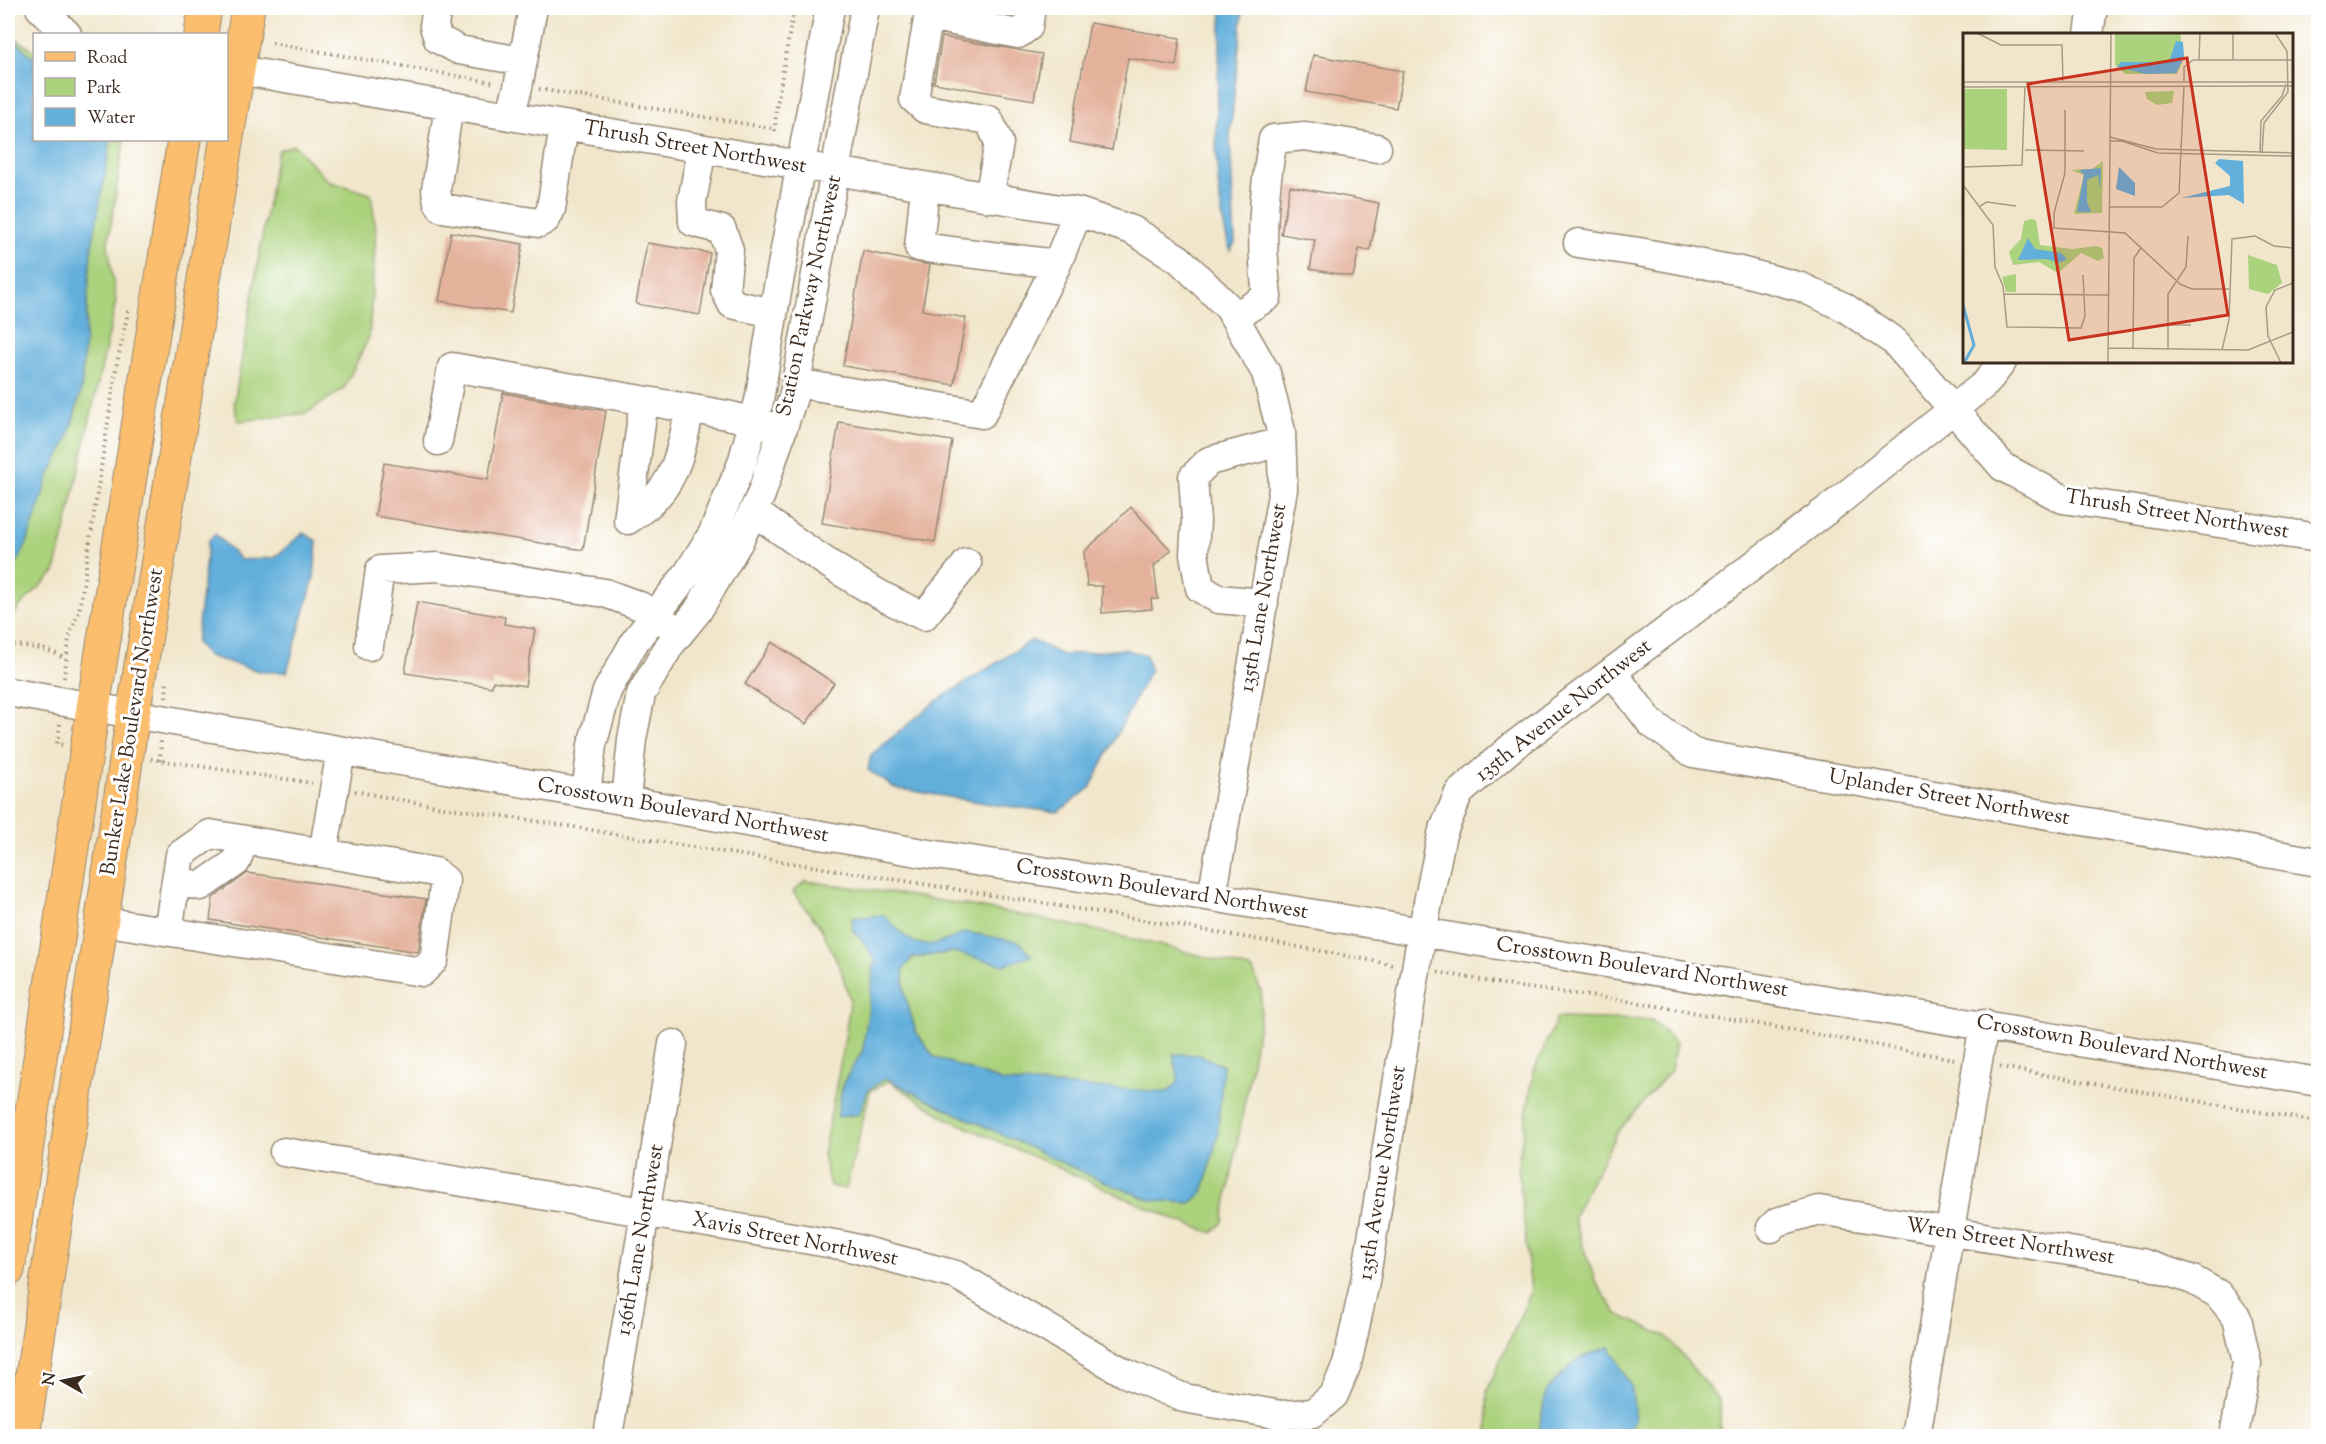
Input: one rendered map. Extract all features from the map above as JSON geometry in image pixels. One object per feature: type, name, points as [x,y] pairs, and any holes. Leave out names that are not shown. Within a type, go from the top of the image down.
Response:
[{"type":"main road","points":[[201,33],[205,8]]},
{"type":"main road","name":"Bunker Lake Boulevard Northwest","points":[[228,131],[248,8]]},
{"type":"main road","name":"Bunker Lake Boulevard Northwest","points":[[8,1270],[18,1128],[93,708],[184,141]]},
{"type":"main road","name":"Bunker Lake Boulevard Northwest","points":[[23,1437],[133,715],[226,141]]},
{"type":"street","points":[[436,8],[434,26],[438,39],[459,50],[522,61]]},
{"type":"street","points":[[510,116],[533,8]]},
{"type":"street","name":"Station Parkway Northwest","points":[[586,794],[592,745],[607,692],[635,641],[687,573],[713,533],[742,463],[759,401],[773,313],[830,8]]},
{"type":"street","name":"Station Parkway Northwest","points":[[626,801],[632,739],[641,694],[680,632],[697,612],[739,541],[753,511],[796,383],[865,8]]},
{"type":"street","points":[[989,198],[999,143],[989,120],[925,109],[914,99],[930,12],[1018,34],[1028,27],[1031,8]]},
{"type":"street","points":[[2089,33],[2093,8]]},
{"type":"street","name":"Thrush Street Northwest","points":[[238,70],[1078,212],[1132,230],[1179,259],[1231,312]]},
{"type":"street","points":[[449,106],[436,190],[438,202],[442,208],[470,213],[539,223],[546,219],[551,209],[564,126]]},
{"type":"street","points":[[1231,312],[1267,297],[1262,256],[1265,185],[1273,139],[1305,136],[1377,148]]},
{"type":"street","points":[[702,149],[692,201],[693,222],[722,230],[729,250],[725,290],[732,304],[773,313]]},
{"type":"street","points":[[924,187],[919,247],[1057,264]]},
{"type":"street","points":[[796,383],[982,414],[1057,264],[1078,212]]},
{"type":"street","name":"Thrush Street Northwest","points":[[1578,243],[1740,271],[1801,287],[1844,308],[1895,342],[2002,467],[2063,499],[2319,538]]},
{"type":"street","name":"135th Lane Northwest","points":[[1212,897],[1282,489],[1281,431],[1266,372],[1231,312]]},
{"type":"street","name":"135th Avenue Northwest","points":[[1313,1413],[1334,1395],[1347,1364],[1365,1282],[1422,932],[1442,834],[1459,793],[1512,747],[1839,501],[1986,383],[2001,363]]},
{"type":"street","points":[[438,441],[452,367],[754,421],[782,429]]},
{"type":"street","points":[[644,401],[628,520],[656,498],[671,478],[690,409]]},
{"type":"street","points":[[1264,603],[1218,599],[1200,588],[1194,554],[1196,521],[1193,477],[1209,461],[1281,442]]},
{"type":"street","points":[[753,511],[830,566],[900,606],[924,616],[967,563]]},
{"type":"street","points":[[369,646],[380,570],[438,567],[605,593],[640,606],[680,632]]},
{"type":"street","name":"Uplander Street Northwest","points":[[1613,673],[1651,723],[1693,753],[2319,862]]},
{"type":"street","name":"Crosstown Boulevard Northwest","points":[[8,692],[923,853],[1212,897],[1984,1024],[2319,1082]]},
{"type":"street","points":[[323,853],[341,751]]},
{"type":"street","points":[[102,921],[422,972],[434,960],[445,880],[435,872],[210,834],[180,855],[168,931]]},
{"type":"street","points":[[176,881],[201,886],[236,862],[244,841]]},
{"type":"street","points":[[1916,1437],[1984,1024]]},
{"type":"street","name":"136th Lane Northwest","points":[[608,1437],[674,1044]]},
{"type":"street","name":"Xavis Street Northwest","points":[[284,1152],[846,1246],[957,1275],[1125,1373],[1184,1398],[1281,1415],[1313,1413]]},
{"type":"street","name":"Wren Street Northwest","points":[[1770,1228],[1778,1222],[1819,1210],[2142,1263],[2193,1280],[2218,1294],[2237,1318],[2247,1363],[2235,1437]]},
{"type":"path","points":[[773,161],[776,110],[794,8]]},
{"type":"path","points":[[8,644],[50,652],[66,661],[69,638],[79,612],[117,363],[131,300]]},
{"type":"path","points":[[160,761],[187,763],[680,846],[936,885],[1513,986],[1679,1010],[2319,1122]]},
{"type":"green space","points":[[8,33],[33,50],[33,141],[124,141],[108,244],[116,302],[55,572],[20,606],[8,622]]},
{"type":"green space","points":[[294,145],[328,181],[371,194],[376,231],[369,337],[344,388],[307,413],[238,421],[234,404],[274,167],[279,150]]},
{"type":"green space","points":[[805,881],[974,906],[1087,928],[1253,970],[1261,992],[1261,1012],[1223,1222],[1213,1233],[1178,1221],[946,1118],[889,1081],[870,1091],[846,1189],[830,1186],[823,1155],[850,1001],[841,970],[821,928],[793,892]]},
{"type":"green space","points":[[1557,1018],[1652,1020],[1676,1043],[1671,1070],[1616,1134],[1573,1217],[1596,1283],[1617,1314],[1666,1336],[1720,1401],[1720,1436],[1488,1436],[1487,1391],[1531,1292],[1518,1164],[1534,1071]]},
{"type":"water","points":[[1222,8],[1243,8],[1230,136],[1235,243],[1230,251],[1219,191],[1216,130]]},
{"type":"water","points":[[8,33],[33,58],[33,141],[111,141],[91,252],[81,391],[68,439],[49,475],[26,546],[8,578],[8,203],[10,166],[8,164]]},
{"type":"water","points":[[303,533],[317,541],[314,578],[287,672],[262,672],[208,656],[196,643],[208,541],[215,534],[241,560],[274,558]]},
{"type":"water","points":[[1032,640],[1062,655],[1124,649],[1146,655],[1150,670],[1090,788],[1058,812],[997,805],[895,788],[868,770],[871,755],[935,702]]},
{"type":"water","points":[[884,915],[903,935],[916,943],[937,943],[965,932],[1020,942],[1031,956],[1004,965],[953,952],[912,958],[903,970],[905,995],[916,1032],[934,1057],[1004,1082],[1168,1092],[1179,1081],[1173,1054],[1200,1055],[1223,1066],[1217,1139],[1203,1193],[1190,1203],[1150,1200],[1093,1177],[886,1078],[868,1090],[859,1114],[837,1117],[843,1083],[863,1050],[875,960],[866,945],[853,931],[852,918]]},
{"type":"water","points":[[1610,1347],[1632,1389],[1635,1420],[1626,1436],[1537,1436],[1547,1389],[1578,1359]]},
{"type":"building","points":[[1090,23],[1180,38],[1176,66],[1128,58],[1112,150],[1070,142]]},
{"type":"building","points":[[942,37],[1042,54],[1034,100],[934,83]]},
{"type":"building","points":[[1313,55],[1403,71],[1396,108],[1306,92]]},
{"type":"building","points":[[1290,186],[1379,203],[1370,251],[1359,249],[1353,277],[1310,269],[1315,240],[1281,234]]},
{"type":"building","points":[[451,232],[523,244],[511,313],[439,301]]},
{"type":"building","points":[[647,243],[710,253],[700,315],[636,304]]},
{"type":"building","points":[[863,251],[930,265],[922,310],[966,318],[954,385],[843,366]]},
{"type":"building","points":[[503,393],[606,411],[583,550],[375,516],[384,463],[488,480]]},
{"type":"building","points":[[839,422],[952,441],[935,542],[822,523]]},
{"type":"building","points":[[1131,507],[1171,550],[1154,566],[1158,599],[1151,599],[1152,609],[1102,613],[1102,586],[1087,586],[1084,552]]},
{"type":"building","points":[[417,602],[505,617],[504,624],[535,629],[525,686],[493,681],[492,687],[405,673]]},
{"type":"building","points":[[772,642],[834,683],[806,724],[745,684]]},
{"type":"building","points":[[248,873],[426,899],[418,952],[210,920],[213,898]]}]
